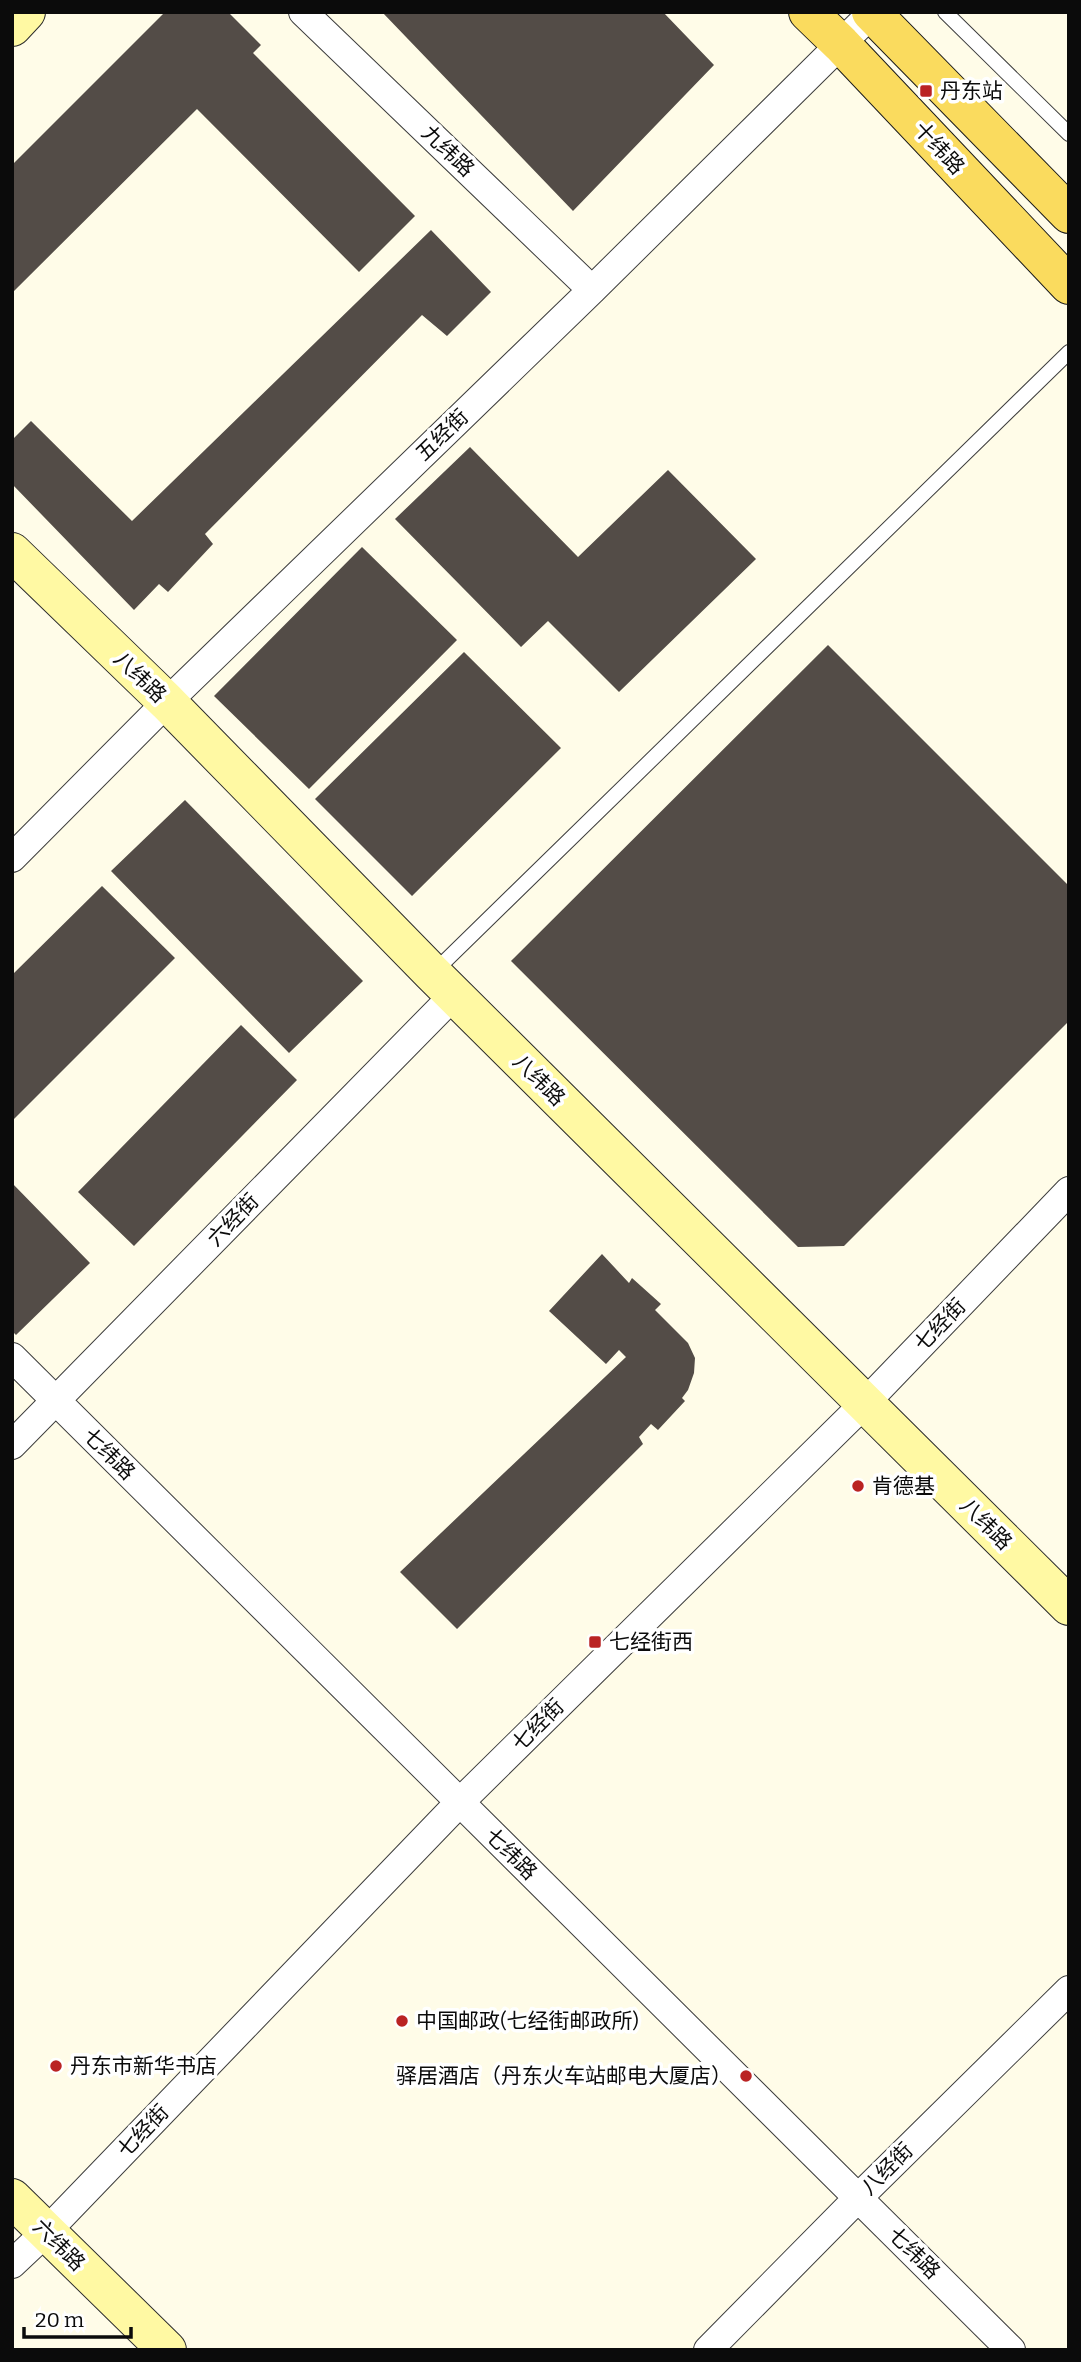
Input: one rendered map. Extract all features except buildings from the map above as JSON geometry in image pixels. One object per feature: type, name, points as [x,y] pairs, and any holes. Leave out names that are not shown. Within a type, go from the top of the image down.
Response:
[{"type":"main road","name":"十纬路","points":[[808,12],[1069,285]]},
{"type":"main road","points":[[872,13],[1069,214]]},
{"type":"street","points":[[12,27],[26,12]]},
{"type":"street","name":"九纬路","points":[[303,12],[592,290]]},
{"type":"street","name":"五经街","points":[[12,858],[167,702],[592,290],[872,13]]},
{"type":"street","name":"八纬路","points":[[12,552],[167,702],[443,984],[1069,1606]]},
{"type":"street","name":"六经街","points":[[12,1445],[443,984]]},
{"type":"street","name":"七经街","points":[[12,2264],[46,2232],[460,1802],[864,1403],[1069,1191]]},
{"type":"street","name":"七纬路","points":[[12,1357],[1011,2350]]},
{"type":"street","name":"八经街","points":[[708,2350],[1069,1990]]},
{"type":"street","name":"六纬路","points":[[12,2198],[167,2350]]},
{"type":"lane","points":[[872,13],[880,12]]},
{"type":"lane","points":[[945,12],[1069,135]]},
{"type":"lane","points":[[443,984],[1069,352]]},
{"type":"place","name":"丹东站","points":[[926,91]]},
{"type":"place","name":"肯德基","points":[[858,1486]]},
{"type":"place","name":"七经街西","points":[[595,1642]]},
{"type":"place","name":"中国邮政(七经街邮政所)","points":[[402,2021]]},
{"type":"place","name":"丹东市新华书店","points":[[56,2066]]},
{"type":"place","name":"驿居酒店（丹东火车站邮电大厦店）","points":[[746,2076]]}]
